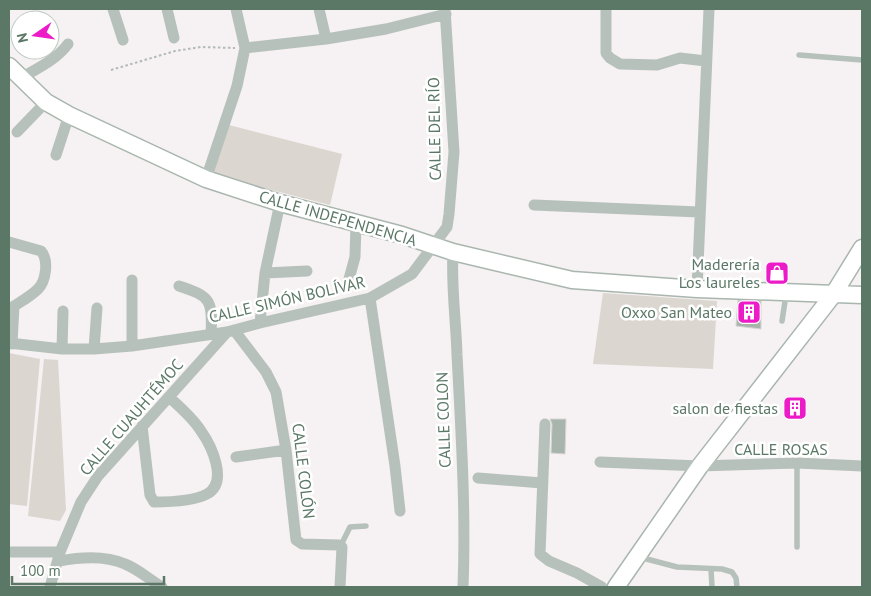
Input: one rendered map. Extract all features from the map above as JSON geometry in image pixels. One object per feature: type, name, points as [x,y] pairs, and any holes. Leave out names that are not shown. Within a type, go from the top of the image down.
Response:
[{"type":"street","points":[[113,9],[123,40]]},
{"type":"street","points":[[167,9],[174,38]]},
{"type":"street","points":[[206,179],[237,86],[245,48],[236,9]]},
{"type":"street","points":[[319,9],[326,39]]},
{"type":"street","points":[[606,9],[606,53],[620,64],[657,65],[680,58],[706,61]]},
{"type":"street","points":[[697,289],[709,9]]},
{"type":"street","points":[[245,48],[326,39],[386,29],[446,11]]},
{"type":"street","name":"CALLE DEL RÍO","points":[[435,246],[447,227],[454,152],[446,11]]},
{"type":"street","points":[[21,78],[51,60],[68,44]]},
{"type":"street","name":"CALLE INDEPENDENCIA","points":[[9,66],[46,102],[68,115],[206,179],[280,203],[402,235],[453,252],[572,280],[697,289],[862,295]]},
{"type":"street","points":[[17,132],[46,102]]},
{"type":"street","points":[[56,155],[68,115]]},
{"type":"street","points":[[260,323],[265,273],[280,203]]},
{"type":"street","points":[[534,205],[699,212]]},
{"type":"street","points":[[349,279],[355,257],[356,224]]},
{"type":"street","points":[[9,242],[41,251],[44,254],[46,264],[41,286],[12,305],[10,343]]},
{"type":"street","name":"CALLE SIMÓN BOLÍVAR","points":[[10,343],[62,349],[94,350],[231,331],[370,298],[412,274],[435,246]]},
{"type":"street","points":[[616,587],[700,466],[833,295],[853,267],[862,248]]},
{"type":"street","name":"CALLE COLON","points":[[453,252],[452,281],[464,552],[463,587]]},
{"type":"street","points":[[265,273],[307,271]]},
{"type":"street","points":[[132,280],[132,346]]},
{"type":"street","points":[[179,286],[198,292],[209,302],[212,311],[211,334]]},
{"type":"street","points":[[370,298],[400,511]]},
{"type":"street","points":[[94,350],[97,308]]},
{"type":"street","points":[[62,349],[63,311]]},
{"type":"street","name":"CALLE CUAUHTÉMOC","points":[[50,587],[81,502],[98,476],[231,331]]},
{"type":"street","name":"CALLE COLÓN","points":[[231,331],[266,372],[276,392],[286,450],[296,540],[302,544],[341,545]]},
{"type":"street","points":[[142,426],[150,495],[154,502],[182,500],[210,492],[218,475],[211,448],[200,429],[169,397]]},
{"type":"street","points":[[545,424],[540,554],[549,561],[577,573],[602,587]]},
{"type":"street","points":[[236,458],[286,450]]},
{"type":"street","name":"CALLE ROSAS","points":[[600,462],[700,466],[797,463],[862,466]]},
{"type":"street","points":[[478,478],[542,483]]},
{"type":"street","points":[[340,587],[343,548],[341,545]]},
{"type":"street","points":[[9,552],[60,557],[104,558],[127,564],[162,587]]},
{"type":"lane","points":[[798,55],[862,60]]},
{"type":"lane","points":[[782,321],[786,293]]},
{"type":"lane","points":[[797,463],[797,547]]},
{"type":"lane","points":[[341,545],[350,527],[366,526]]},
{"type":"lane","points":[[637,556],[677,567],[732,572],[736,578],[736,587]]},
{"type":"lane","points":[[711,569],[712,587]]},
{"type":"path","points":[[111,70],[175,51],[193,48],[218,46],[245,48]]},
{"type":"shaded area","points":[[225,124],[342,154],[330,205],[213,175]]},
{"type":"shaded area","points":[[603,293],[717,301],[713,369],[593,364]]},
{"type":"shaded area","points":[[9,353],[40,359],[27,506],[9,504]]},
{"type":"shaded area","points":[[44,359],[58,360],[66,510],[60,521],[28,516]]},
{"type":"building","name":"Oxxo San Mateo","points":[[738,300],[761,301],[761,329],[736,326]]},
{"type":"building","points":[[550,419],[566,419],[565,454],[551,453],[552,424]]},
{"type":"place","name":"Maderería Los laureles","points":[[777,273]]},
{"type":"place","name":"Oxxo San Mateo","points":[[749,312]]},
{"type":"place","name":"salon de fiestas","points":[[795,408]]}]
